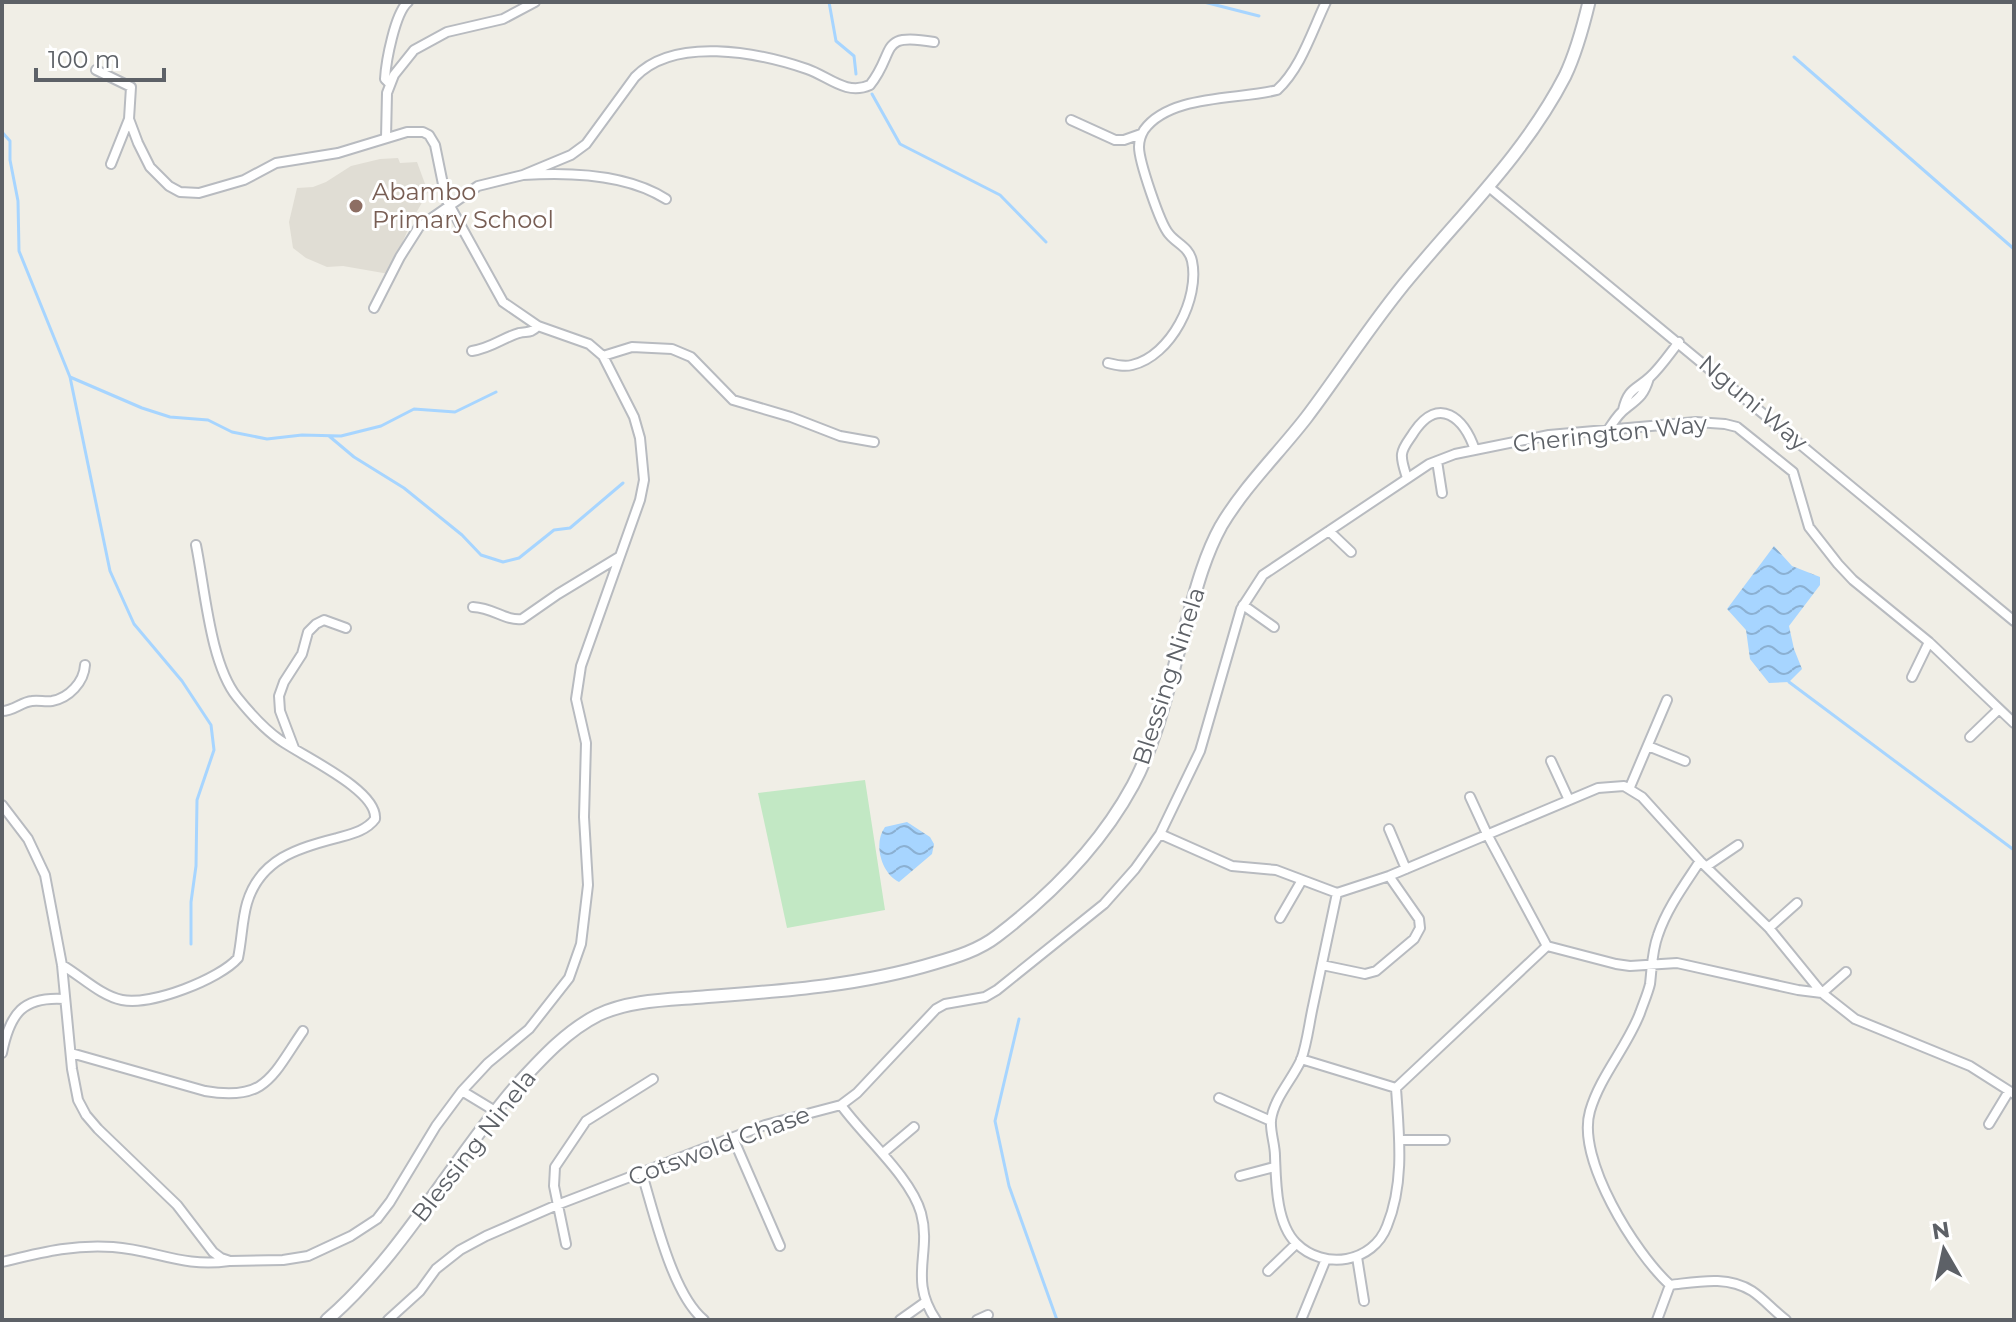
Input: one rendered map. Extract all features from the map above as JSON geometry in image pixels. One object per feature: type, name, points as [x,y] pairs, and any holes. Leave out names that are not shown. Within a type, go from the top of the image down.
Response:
[{"type":"street","points":[[390,84],[385,79],[387,58],[402,9],[408,2]]},
{"type":"street","points":[[386,138],[387,93],[414,50],[463,27],[503,19],[535,2]]},
{"type":"street","points":[[1108,363],[1135,364],[1161,347],[1188,306],[1193,285],[1191,256],[1163,225],[1141,161],[1138,145],[1141,134],[1166,113],[1197,102],[1277,90],[1286,82],[1299,59],[1326,2]]},
{"type":"street","name":"Blessing Ninela","points":[[327,1320],[376,1272],[495,1111],[563,1038],[591,1018],[618,1006],[821,988],[906,972],[954,958],[990,942],[1082,860],[1138,774],[1219,530],[1237,502],[1307,416],[1370,325],[1490,188],[1539,119],[1565,76],[1589,2]]},
{"type":"street","points":[[374,308],[419,227],[478,186],[523,175],[571,155],[586,144],[635,77],[653,61],[674,53],[712,51],[792,65],[816,72],[846,87],[863,88],[875,79],[888,50],[896,41],[912,38],[934,42]]},
{"type":"street","points":[[96,70],[131,87],[129,119],[111,164]]},
{"type":"street","points":[[2,1262],[51,1249],[79,1247],[114,1247],[187,1263],[283,1260],[308,1256],[342,1242],[377,1219],[462,1091],[488,1063],[529,1029],[554,1000],[576,963],[588,885],[584,817],[586,743],[576,699],[577,684],[640,500],[644,480],[643,458],[634,417],[603,356],[589,344],[538,326],[503,302],[449,206],[435,145],[429,135],[415,131],[338,153],[276,163],[244,180],[189,193],[169,186],[150,167],[129,119]]},
{"type":"street","points":[[1071,120],[1115,140],[1141,134]]},
{"type":"street","points":[[523,175],[578,174],[640,186],[666,199]]},
{"type":"street","name":"Nguni Way","points":[[1490,188],[2014,621]]},
{"type":"street","points":[[519,333],[516,327],[520,316]]},
{"type":"street","points":[[472,351],[496,345],[519,333],[529,333],[538,326]]},
{"type":"street","points":[[1608,430],[1623,410],[1645,394],[1649,378],[1679,342]]},
{"type":"street","points":[[603,356],[632,347],[672,349],[691,357],[733,400],[840,436],[874,442]]},
{"type":"street","points":[[1407,478],[1401,456],[1403,449],[1422,420],[1430,415],[1440,413],[1458,421],[1468,430],[1475,450]]},
{"type":"street","name":"Cherington Way","points":[[1160,834],[1200,751],[1243,605],[1263,575],[1437,461],[1549,435],[1696,422],[1725,424],[1745,432],[1793,472],[1809,527],[1838,564],[1929,642],[2014,723]]},
{"type":"street","points":[[1437,461],[1442,493]]},
{"type":"street","points":[[1329,531],[1351,552]]},
{"type":"street","points":[[62,965],[105,994],[121,1000],[160,996],[192,986],[238,958],[252,890],[259,877],[273,863],[305,847],[364,829],[375,819],[375,809],[362,795],[337,775],[278,739],[231,688],[222,673],[196,545]]},
{"type":"street","points":[[473,607],[492,609],[508,618],[522,619],[620,556]]},
{"type":"street","points":[[1243,605],[1274,627]]},
{"type":"street","points":[[295,749],[279,704],[284,682],[299,661],[308,632],[316,624],[324,620],[346,628]]},
{"type":"street","points":[[1912,677],[1929,642]]},
{"type":"street","points":[[2,711],[31,701],[62,698],[80,681],[85,665]]},
{"type":"street","points":[[1630,787],[1667,700]]},
{"type":"street","points":[[1970,737],[1999,709]]},
{"type":"street","points":[[1648,746],[1685,761]]},
{"type":"street","points":[[1551,761],[1569,800]]},
{"type":"street","points":[[1160,834],[1232,866],[1276,870],[1337,893],[1389,876],[1610,785],[1630,787],[1769,928],[1822,993],[1855,1019],[1970,1066],[2012,1092],[1989,1124]]},
{"type":"street","points":[[1470,797],[1547,946],[1616,964],[1677,963],[1822,993],[1846,972]]},
{"type":"street","points":[[2,805],[28,839],[41,865],[57,930],[78,1100],[98,1129],[177,1205],[213,1252],[230,1261]]},
{"type":"street","points":[[1389,829],[1406,869]]},
{"type":"street","name":"Cotswold Chase","points":[[388,1320],[420,1291],[436,1269],[460,1250],[557,1205],[765,1125],[841,1105],[857,1093],[936,1009],[945,1004],[985,997],[997,990],[1104,904],[1160,834]]},
{"type":"street","points":[[1670,1285],[1615,1213],[1604,1188],[1587,1130],[1589,1113],[1639,1014],[1650,985],[1657,936],[1675,900],[1704,864],[1738,845]]},
{"type":"street","points":[[1322,965],[1371,974],[1414,939],[1420,928],[1419,919],[1389,876]]},
{"type":"street","points":[[1280,918],[1302,880]]},
{"type":"street","points":[[1337,893],[1301,1059],[1276,1103],[1271,1121],[1280,1207],[1296,1244],[1326,1259],[1357,1257],[1376,1246],[1387,1228],[1398,1189],[1400,1140],[1396,1088]]},
{"type":"street","points":[[1769,928],[1797,903]]},
{"type":"street","points":[[1396,1088],[1547,946]]},
{"type":"street","points":[[2,1053],[9,1029],[23,1007],[44,997],[65,999]]},
{"type":"street","points":[[71,1053],[205,1091],[245,1094],[267,1081],[303,1031]]},
{"type":"street","points":[[1301,1059],[1396,1088]]},
{"type":"street","points":[[566,1244],[554,1186],[555,1167],[586,1121],[653,1079]]},
{"type":"street","points":[[462,1091],[495,1111]]},
{"type":"street","points":[[1219,1098],[1271,1121]]},
{"type":"street","points":[[841,1105],[856,1127],[883,1153],[922,1214],[924,1303],[936,1320]]},
{"type":"street","points":[[883,1153],[914,1127]]},
{"type":"street","points":[[733,1138],[780,1246]]},
{"type":"street","points":[[1400,1140],[1445,1140]]},
{"type":"street","points":[[1240,1176],[1274,1167]]},
{"type":"street","points":[[642,1174],[657,1229],[688,1304],[702,1320]]},
{"type":"street","points":[[1268,1271],[1296,1244]]},
{"type":"street","points":[[1357,1257],[1364,1301]]},
{"type":"street","points":[[1301,1320],[1326,1259]]},
{"type":"street","points":[[1670,1285],[1720,1280],[1734,1282],[1751,1291],[1786,1320]]},
{"type":"street","points":[[1657,1320],[1670,1285]]},
{"type":"street","points":[[900,1320],[924,1303]]},
{"type":"street","points":[[977,1320],[988,1315]]},
{"type":"shaded area","name":"Abambo Primary School","points":[[398,158],[400,163],[417,162],[428,192],[412,220],[389,274],[343,266],[327,267],[293,248],[289,222],[297,188],[326,182],[351,166]]},
{"type":"green space","points":[[865,780],[885,910],[787,928],[758,793]]},
{"type":"water","points":[[1774,546],[1792,566],[1820,577],[1820,585],[1789,626],[1802,669],[1789,682],[1769,683],[1750,659],[1746,630],[1727,609]]},
{"type":"water","points":[[907,822],[930,837],[934,844],[932,854],[899,882],[883,865],[880,841],[885,827]]},
{"type":"waterway","points":[[829,2],[836,41],[854,56],[856,74]]},
{"type":"waterway","points":[[1204,2],[1259,16]]},
{"type":"waterway","points":[[1794,57],[2014,249]]},
{"type":"waterway","points":[[872,94],[900,144],[1000,195],[1046,242]]},
{"type":"waterway","points":[[2,132],[10,141],[10,160],[18,201],[19,251],[70,377],[110,571],[134,624],[182,681],[211,725],[214,750],[197,800],[191,944]]},
{"type":"waterway","points":[[70,377],[170,417],[208,420],[232,432],[267,439],[302,435],[341,436],[381,426],[414,409],[455,412],[496,392]]},
{"type":"waterway","points":[[329,436],[354,457],[404,488],[462,535],[481,555],[503,562],[519,558],[554,530],[570,528],[623,483]]},
{"type":"waterway","points":[[1789,682],[2014,850]]},
{"type":"waterway","points":[[1019,1019],[995,1121],[1009,1186],[1057,1320]]},
{"type":"place","name":"Abambo Primary School","points":[[356,206]]}]
